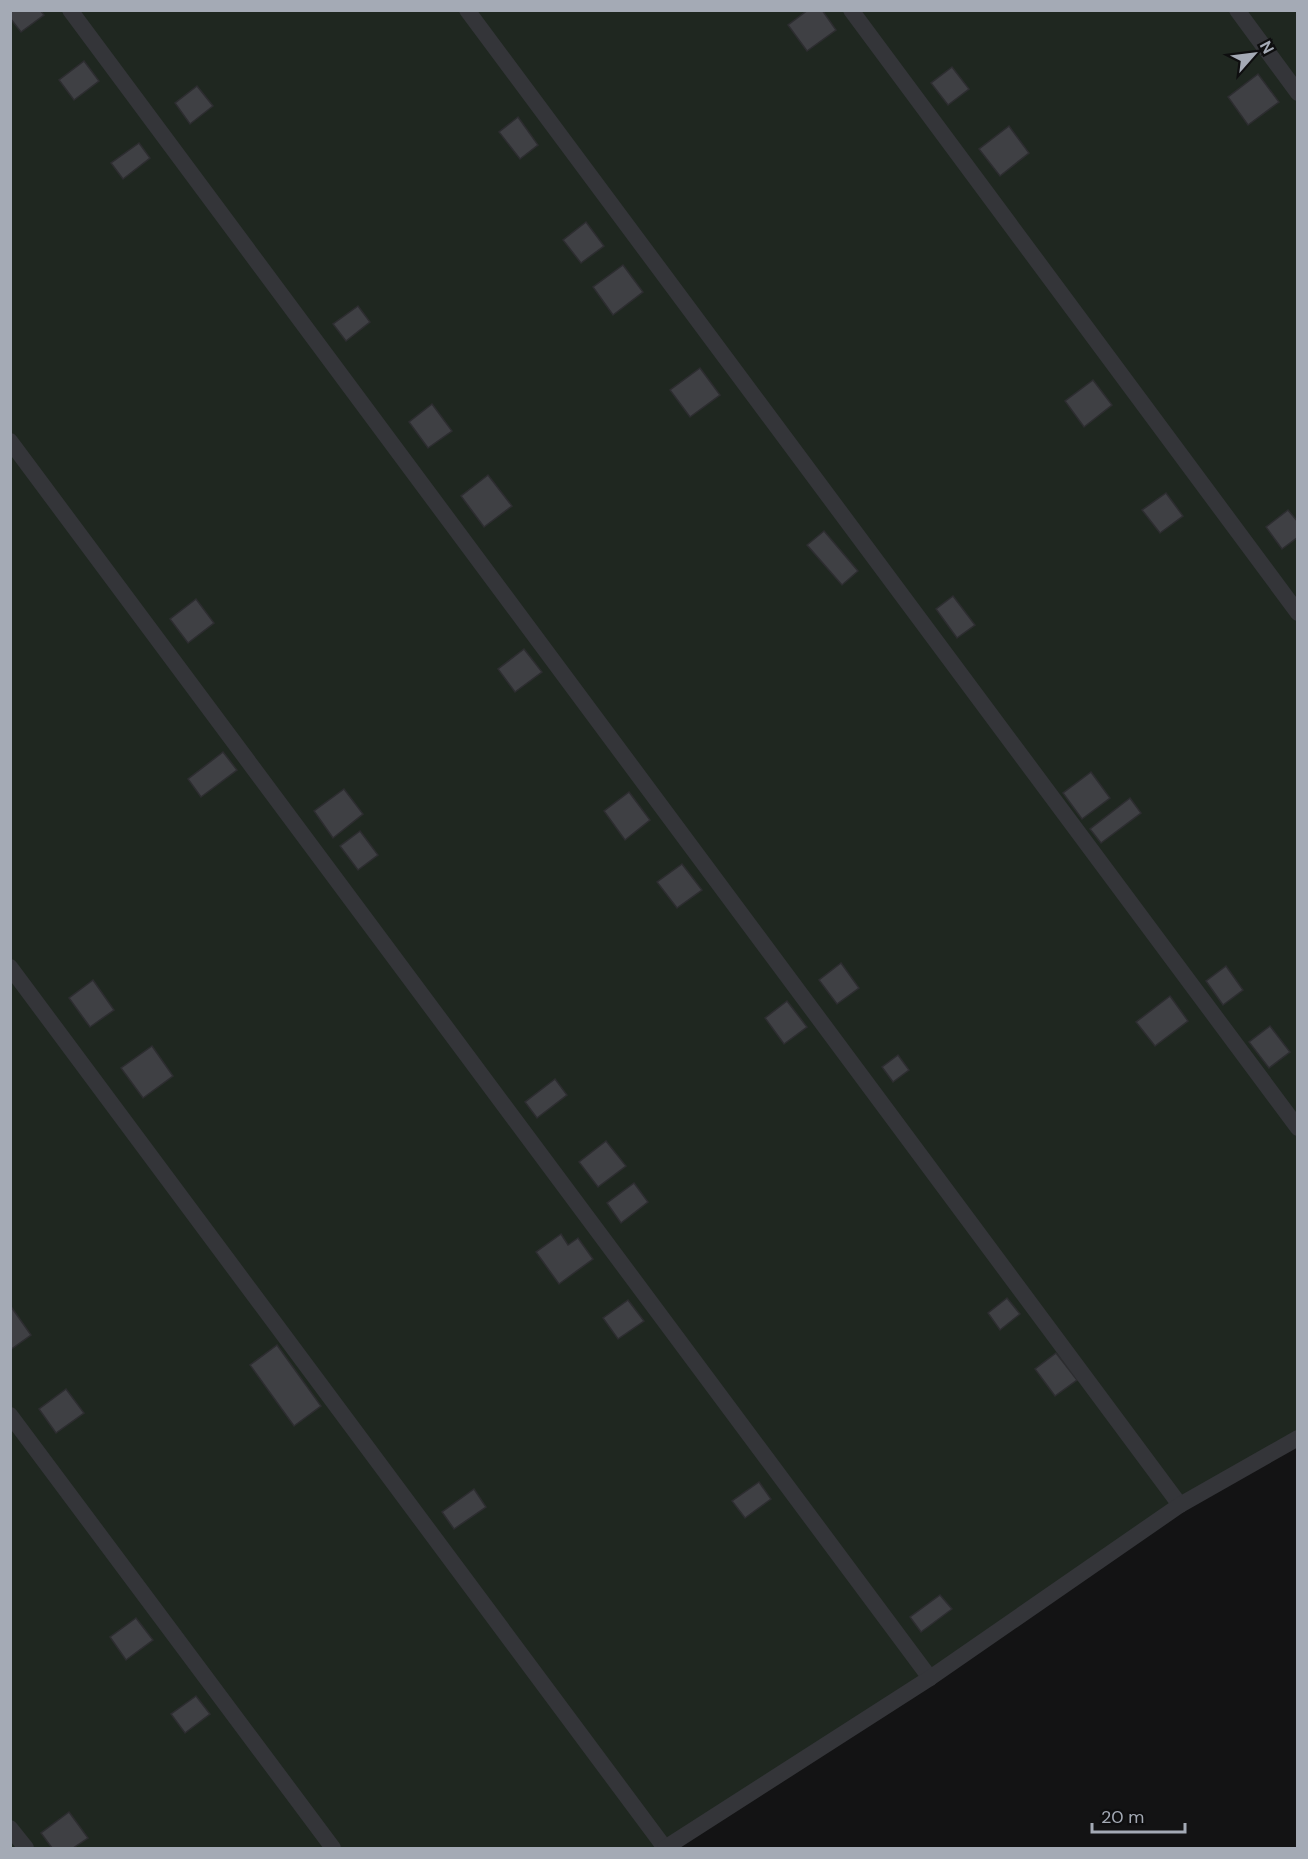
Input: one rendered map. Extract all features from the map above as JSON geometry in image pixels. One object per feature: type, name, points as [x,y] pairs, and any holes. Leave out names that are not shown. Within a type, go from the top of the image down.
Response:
[{"type":"lane","points":[[70,10],[1180,1505]]},
{"type":"lane","points":[[467,10],[1298,1128]]},
{"type":"lane","points":[[851,10],[1298,613]]},
{"type":"lane","points":[[1237,10],[1298,93]]},
{"type":"lane","points":[[10,441],[930,1678]]},
{"type":"lane","points":[[10,967],[665,1848],[930,1678],[1180,1505],[1298,1438]]},
{"type":"lane","points":[[10,1415],[333,1848]]},
{"type":"lane","points":[[10,1828],[26,1848]]},
{"type":"shaded area","points":[[11,11],[1297,11],[1297,1438],[665,1848],[11,1848]]},
{"type":"building","points":[[10,10],[40,10],[44,15],[21,32],[10,18]]},
{"type":"building","points":[[808,10],[822,10],[836,30],[807,51],[788,25]]},
{"type":"building","points":[[84,61],[99,81],[74,100],[59,80]]},
{"type":"building","points":[[952,67],[969,89],[948,105],[931,83]]},
{"type":"building","points":[[1258,74],[1279,102],[1248,125],[1228,97]]},
{"type":"building","points":[[197,86],[213,106],[190,124],[175,103]]},
{"type":"building","points":[[518,117],[538,145],[520,159],[499,132]]},
{"type":"building","points":[[1009,126],[1029,153],[1000,176],[979,149]]},
{"type":"building","points":[[139,143],[150,158],[123,179],[111,163]]},
{"type":"building","points":[[586,222],[604,246],[581,263],[563,240]]},
{"type":"building","points":[[623,265],[643,292],[613,315],[593,287]]},
{"type":"building","points":[[358,306],[370,322],[346,341],[333,324]]},
{"type":"building","points":[[700,368],[720,395],[690,417],[670,390]]},
{"type":"building","points":[[1093,380],[1112,405],[1084,427],[1065,401]]},
{"type":"building","points":[[432,404],[452,431],[428,448],[409,422]]},
{"type":"building","points":[[488,475],[512,506],[484,527],[461,496]]},
{"type":"building","points":[[1166,493],[1183,516],[1160,533],[1142,510]]},
{"type":"building","points":[[1288,510],[1298,522],[1298,537],[1282,549],[1266,527]]},
{"type":"building","points":[[824,531],[858,571],[842,585],[807,545]]},
{"type":"building","points":[[953,596],[975,625],[957,638],[936,609]]},
{"type":"building","points":[[196,599],[214,623],[188,643],[170,619]]},
{"type":"building","points":[[524,649],[542,672],[515,692],[498,669]]},
{"type":"building","points":[[223,752],[237,770],[201,797],[188,779]]},
{"type":"building","points":[[1091,772],[1110,798],[1082,819],[1063,793]]},
{"type":"building","points":[[344,789],[363,814],[333,838],[314,811]]},
{"type":"building","points":[[629,792],[650,820],[625,840],[604,811]]},
{"type":"building","points":[[1130,798],[1141,813],[1101,843],[1090,829]]},
{"type":"building","points":[[360,831],[378,855],[358,870],[340,846]]},
{"type":"building","points":[[682,864],[702,890],[677,908],[657,882]]},
{"type":"building","points":[[841,963],[859,988],[837,1004],[819,980]]},
{"type":"building","points":[[1226,966],[1243,990],[1223,1005],[1206,981]]},
{"type":"building","points":[[93,980],[114,1010],[90,1027],[69,998]]},
{"type":"building","points":[[1170,996],[1188,1021],[1155,1046],[1136,1022]]},
{"type":"building","points":[[787,1001],[807,1027],[784,1044],[765,1018]]},
{"type":"building","points":[[1270,1026],[1290,1052],[1269,1068],[1249,1042]]},
{"type":"building","points":[[152,1046],[173,1076],[143,1098],[121,1068]]},
{"type":"building","points":[[898,1055],[909,1070],[893,1082],[882,1067]]},
{"type":"building","points":[[555,1079],[567,1095],[537,1118],[525,1102]]},
{"type":"building","points":[[606,1141],[626,1166],[598,1187],[579,1162]]},
{"type":"building","points":[[634,1183],[648,1202],[621,1223],[607,1203]]},
{"type":"building","points":[[561,1234],[568,1245],[578,1238],[593,1259],[559,1284],[536,1252]]},
{"type":"building","points":[[1007,1298],[1020,1314],[1000,1330],[988,1313]]},
{"type":"building","points":[[628,1300],[644,1321],[618,1339],[603,1318]]},
{"type":"building","points":[[12,1308],[31,1335],[10,1350],[10,1309]]},
{"type":"building","points":[[277,1345],[321,1406],[294,1426],[250,1365]]},
{"type":"building","points":[[1056,1353],[1077,1380],[1055,1396],[1035,1369]]},
{"type":"building","points":[[66,1389],[84,1413],[56,1433],[39,1409]]},
{"type":"building","points":[[759,1482],[771,1499],[745,1518],[732,1501]]},
{"type":"building","points":[[474,1489],[486,1507],[454,1529],[442,1512]]},
{"type":"building","points":[[940,1595],[952,1609],[921,1632],[910,1617]]},
{"type":"building","points":[[136,1618],[153,1640],[126,1660],[110,1637]]},
{"type":"building","points":[[196,1696],[210,1714],[185,1733],[171,1714]]},
{"type":"building","points":[[69,1812],[88,1838],[73,1848],[52,1848],[41,1833]]}]
